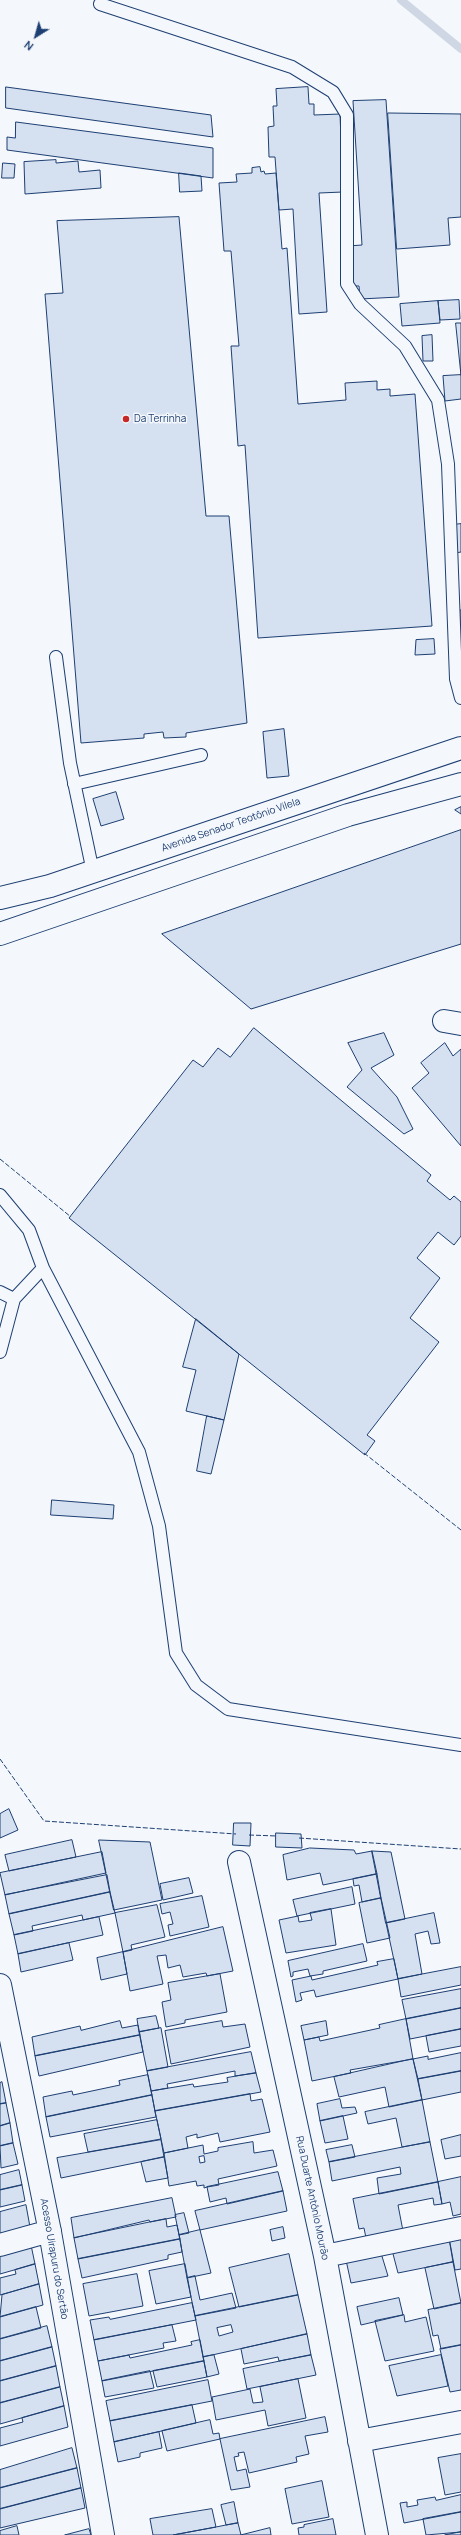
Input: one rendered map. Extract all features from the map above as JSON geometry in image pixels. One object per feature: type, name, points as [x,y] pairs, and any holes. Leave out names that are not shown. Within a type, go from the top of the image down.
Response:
[{"type":"street","name":"Avenida Senador Teotônio Vilela","points":[[0,898],[50,886],[461,748]]},
{"type":"street","points":[[0,934],[348,815],[461,784]]},
{"type":"street","name":"Rua Duarte Antônio Mourão","points":[[239,1862],[325,2256],[377,2535]]},
{"type":"street","name":"Acesso Uirapuru do Sertão","points":[[0,1985],[50,2231],[103,2535]]},
{"type":"street","points":[[325,2256],[461,2228]]},
{"type":"street","points":[[0,2245],[50,2231]]},
{"type":"street","points":[[359,2441],[461,2422]]},
{"type":"lane","points":[[100,4],[292,67],[333,92],[347,115],[347,284],[360,304],[405,346],[438,400],[448,464],[456,679],[461,698]]},
{"type":"lane","points":[[56,657],[74,784],[93,872]]},
{"type":"lane","points":[[74,784],[201,755]]},
{"type":"lane","points":[[0,1195],[29,1230],[42,1268],[139,1452],[159,1526],[176,1653],[196,1686],[228,1709],[461,1745]]},
{"type":"lane","points":[[0,1352],[14,1299],[42,1268]]},
{"type":"lane","points":[[0,1292],[14,1299]]},
{"type":"building","points":[[6,87],[211,115],[213,137],[6,108]]},
{"type":"building","points":[[308,87],[309,104],[314,104],[314,115],[340,114],[343,192],[319,193],[327,312],[299,314],[293,209],[279,210],[275,157],[269,157],[268,127],[274,126],[273,106],[277,106],[276,89]]},
{"type":"building","points":[[386,100],[399,297],[360,299],[359,286],[351,286],[348,246],[362,245],[353,101]]},
{"type":"building","points":[[388,113],[461,114],[461,217],[448,218],[450,245],[397,249]]},
{"type":"building","points":[[16,122],[213,148],[213,178],[7,150],[7,137],[15,138]]},
{"type":"building","points":[[56,160],[56,163],[78,161],[79,172],[100,170],[101,188],[25,194],[24,162]]},
{"type":"building","points":[[3,163],[15,164],[14,178],[2,178]]},
{"type":"building","points":[[260,167],[261,172],[264,171],[265,174],[276,173],[282,249],[287,248],[298,404],[346,400],[345,383],[377,381],[377,390],[390,389],[390,396],[415,394],[432,626],[258,638],[245,445],[238,446],[231,346],[239,346],[231,251],[224,251],[219,183],[237,182],[236,174],[252,173],[252,168]]},
{"type":"building","points":[[179,173],[201,176],[202,191],[180,192]]},
{"type":"building","name":"Da Terrinha","points":[[179,217],[206,516],[229,516],[247,723],[186,733],[186,737],[164,738],[163,732],[144,734],[144,738],[81,743],[45,294],[63,293],[57,221]]},
{"type":"building","points":[[459,300],[460,319],[440,320],[438,301]]},
{"type":"building","points":[[438,301],[440,323],[402,326],[400,304]]},
{"type":"building","points":[[456,323],[461,323],[461,375]]},
{"type":"building","points":[[432,335],[433,361],[423,361],[422,336]]},
{"type":"building","points":[[461,375],[461,399],[445,401],[443,376]]},
{"type":"building","points":[[461,524],[461,552],[455,553],[453,525]]},
{"type":"building","points":[[458,610],[461,610],[461,661]]},
{"type":"building","points":[[434,639],[435,654],[415,655],[416,640]]},
{"type":"building","points":[[284,729],[289,776],[267,778],[263,732]]},
{"type":"building","points":[[116,792],[124,819],[101,826],[93,799]]},
{"type":"building","points":[[461,807],[461,814],[455,810]]},
{"type":"building","points":[[461,830],[461,944],[251,1009],[162,934]]},
{"type":"building","points":[[254,1028],[431,1175],[427,1181],[450,1200],[454,1196],[461,1202],[461,1236],[454,1245],[438,1232],[417,1258],[440,1278],[410,1318],[439,1342],[367,1435],[375,1441],[365,1455],[69,1218],[193,1060],[203,1067],[218,1048],[230,1057]]},
{"type":"building","points":[[384,1033],[394,1055],[371,1068],[397,1097],[413,1129],[404,1134],[347,1087],[362,1070],[348,1043]]},
{"type":"building","points":[[445,1043],[453,1056],[461,1049],[461,1146],[412,1088],[429,1073],[421,1063]]},
{"type":"building","points":[[196,1319],[239,1354],[224,1420],[186,1411],[196,1370],[183,1367]]},
{"type":"building","points":[[207,1416],[224,1420],[211,1474],[197,1471]]},
{"type":"building","points":[[52,1500],[114,1505],[113,1519],[51,1515]]},
{"type":"building","points":[[9,1809],[18,1830],[0,1838],[0,1814]]},
{"type":"building","points":[[234,1823],[251,1823],[250,1846],[233,1845]]},
{"type":"building","points":[[276,1833],[301,1834],[302,1848],[276,1847]]},
{"type":"building","points":[[72,1840],[76,1857],[9,1871],[5,1855]]},
{"type":"building","points":[[99,1840],[150,1842],[162,1900],[114,1910]]},
{"type":"building","points":[[310,1848],[354,1850],[356,1854],[372,1851],[377,1874],[323,1885],[320,1873],[287,1880],[283,1855]]},
{"type":"building","points":[[372,1851],[391,1852],[405,1919],[386,1923]]},
{"type":"building","points":[[102,1852],[106,1873],[5,1895],[0,1873]]},
{"type":"building","points":[[377,1874],[381,1898],[362,1902],[359,1885],[354,1886],[353,1879]]},
{"type":"building","points":[[107,1875],[110,1892],[9,1914],[5,1895]]},
{"type":"building","points":[[189,1878],[193,1893],[163,1900],[160,1884]]},
{"type":"building","points":[[352,1887],[355,1904],[297,1916],[293,1900]]},
{"type":"building","points":[[110,1892],[115,1913],[83,1920],[82,1915],[32,1926],[33,1931],[14,1935],[9,1914]]},
{"type":"building","points":[[202,1896],[209,1927],[170,1936],[168,1925],[173,1924],[170,1912],[162,1914],[160,1904]]},
{"type":"building","points":[[381,1898],[390,1938],[367,1943],[359,1903]]},
{"type":"building","points":[[157,1905],[165,1937],[131,1945],[132,1950],[123,1952],[115,1913]]},
{"type":"building","points":[[331,1909],[336,1945],[286,1953],[279,1920],[298,1916],[299,1922],[312,1920],[310,1913]]},
{"type":"building","points":[[434,1913],[440,1943],[431,1944],[428,1931],[415,1934],[422,1974],[398,1979],[386,1923]]},
{"type":"building","points":[[99,1917],[103,1935],[18,1954],[14,1935]]},
{"type":"building","points":[[223,1927],[233,1971],[207,1976],[206,1973],[183,1977],[180,1965],[168,1968],[166,1955],[157,1956],[163,1984],[130,1991],[123,1952]]},
{"type":"building","points":[[69,1943],[73,1960],[21,1972],[18,1954]]},
{"type":"building","points":[[363,1944],[367,1961],[323,1971],[323,1974],[310,1976],[308,1969],[293,1972],[293,1976],[291,1977],[288,1961]]},
{"type":"building","points":[[123,1952],[127,1974],[101,1980],[97,1958]]},
{"type":"building","points":[[394,1959],[398,1979],[316,1997],[314,1990],[300,1993],[302,2000],[296,2002],[292,1980],[311,1976],[312,1980],[378,1965],[377,1962]]},
{"type":"building","points":[[461,1967],[461,1985],[401,1997],[398,1979]]},
{"type":"building","points":[[220,1974],[227,2012],[185,2020],[185,2023],[166,2027],[162,2002],[171,2000],[168,1983]]},
{"type":"building","points":[[461,1989],[461,2008],[406,2019],[402,2000]]},
{"type":"building","points":[[461,2008],[461,2029],[410,2039],[406,2019]]},
{"type":"building","points":[[156,2016],[159,2028],[139,2032],[137,2019]]},
{"type":"building","points":[[406,2019],[413,2059],[350,2070],[351,2073],[312,2081],[304,2040],[319,2037],[320,2041],[380,2028],[379,2025]]},
{"type":"building","points":[[120,2021],[122,2028],[138,2025],[140,2035],[35,2056],[32,2037],[80,2026],[81,2030]]},
{"type":"building","points":[[222,2021],[223,2027],[245,2024],[250,2047],[171,2064],[165,2031]]},
{"type":"building","points":[[326,2021],[328,2035],[304,2040],[301,2026]]},
{"type":"building","points":[[161,2028],[168,2067],[147,2071],[139,2032]]},
{"type":"building","points":[[461,2029],[461,2046],[429,2052],[426,2036]]},
{"type":"building","points":[[140,2035],[143,2052],[39,2076],[35,2056]]},
{"type":"building","points":[[251,2052],[256,2073],[235,2076],[235,2071],[167,2084],[168,2088],[151,2091],[147,2071]]},
{"type":"building","points":[[461,2053],[461,2071],[418,2079],[413,2059],[428,2056],[428,2059]]},
{"type":"building","points":[[413,2059],[422,2100],[389,2107],[385,2087],[339,2097],[334,2077]]},
{"type":"building","points":[[461,2071],[461,2092],[422,2100],[418,2079]]},
{"type":"building","points":[[256,2073],[261,2092],[155,2111],[151,2091],[193,2084],[194,2087],[228,2082],[227,2078]]},
{"type":"building","points":[[148,2075],[152,2095],[46,2117],[43,2097],[72,2091],[73,2095],[120,2085],[119,2081]]},
{"type":"building","points":[[2,2082],[6,2103],[0,2104],[0,2083]]},
{"type":"building","points":[[250,2094],[251,2101],[262,2099],[270,2132],[220,2142],[218,2133],[197,2138],[197,2134],[186,2137],[188,2148],[164,2153],[155,2111]]},
{"type":"building","points":[[152,2095],[156,2117],[50,2137],[46,2117]]},
{"type":"building","points":[[340,2099],[342,2108],[355,2107],[357,2113],[320,2121],[317,2104]]},
{"type":"building","points":[[422,2100],[430,2142],[402,2147],[396,2118],[368,2124],[365,2112]]},
{"type":"building","points":[[6,2103],[10,2123],[0,2126],[0,2104]]},
{"type":"building","points":[[343,2116],[348,2139],[325,2143],[320,2121]]},
{"type":"building","points":[[157,2120],[161,2139],[88,2152],[84,2134]]},
{"type":"building","points":[[10,2123],[13,2143],[0,2146],[0,2126]]},
{"type":"building","points":[[461,2135],[461,2156],[445,2159],[441,2140]]},
{"type":"building","points":[[161,2140],[164,2157],[61,2178],[57,2158]]},
{"type":"building","points":[[253,2142],[254,2153],[273,2150],[277,2166],[218,2179],[219,2185],[204,2188],[204,2185],[197,2186],[196,2181],[169,2186],[164,2153],[203,2145],[204,2154],[218,2151],[218,2148]],"holes":[[[204,2156],[205,2162],[200,2163],[199,2157]]]},
{"type":"building","points":[[430,2142],[438,2182],[379,2194],[377,2178],[401,2174],[400,2167],[332,2181],[329,2162]]},
{"type":"building","points":[[13,2143],[18,2164],[1,2168],[0,2146]]},
{"type":"building","points":[[352,2145],[355,2157],[329,2162],[326,2150]]},
{"type":"building","points":[[164,2157],[168,2178],[146,2182],[141,2162]]},
{"type":"building","points":[[19,2170],[22,2185],[0,2190],[0,2175]]},
{"type":"building","points":[[278,2172],[283,2191],[227,2204],[226,2198],[210,2202],[207,2187]]},
{"type":"building","points":[[461,2177],[461,2214],[453,2216],[450,2202],[442,2204],[438,2182]]},
{"type":"building","points":[[438,2182],[442,2204],[434,2205],[433,2198],[398,2205],[403,2231],[366,2238],[364,2228],[359,2229],[353,2199]]},
{"type":"building","points":[[22,2185],[25,2201],[0,2207],[0,2190]]},
{"type":"building","points":[[283,2191],[287,2211],[200,2230],[195,2211]]},
{"type":"building","points":[[172,2198],[176,2217],[150,2222],[149,2220],[74,2238],[71,2218]]},
{"type":"building","points":[[26,2205],[30,2227],[0,2234],[0,2212]]},
{"type":"building","points":[[184,2213],[189,2233],[179,2235],[175,2215]]},
{"type":"building","points":[[166,2219],[167,2227],[177,2225],[180,2239],[78,2259],[74,2238]]},
{"type":"building","points":[[283,2227],[285,2238],[272,2241],[270,2230]]},
{"type":"building","points":[[200,2230],[211,2273],[187,2278],[179,2235]]},
{"type":"building","points":[[461,2235],[461,2269],[455,2270],[449,2238]]},
{"type":"building","points":[[449,2238],[453,2262],[398,2273],[392,2250]]},
{"type":"building","points":[[180,2239],[182,2252],[168,2255],[168,2259],[82,2278],[78,2259]]},
{"type":"building","points":[[31,2245],[35,2264],[0,2274],[0,2253]]},
{"type":"building","points":[[381,2253],[388,2276],[351,2283],[346,2260]]},
{"type":"building","points":[[289,2254],[298,2295],[239,2307],[229,2268]]},
{"type":"building","points":[[453,2262],[461,2303],[434,2309],[425,2268]]},
{"type":"building","points":[[35,2264],[39,2284],[0,2295],[0,2278],[16,2274],[15,2270]]},
{"type":"building","points":[[185,2264],[191,2297],[156,2304],[149,2271]]},
{"type":"building","points":[[137,2274],[143,2306],[89,2316],[83,2284]]},
{"type":"building","points":[[195,2276],[200,2300],[232,2293],[236,2308],[195,2316],[187,2278]]},
{"type":"building","points":[[39,2284],[43,2305],[0,2317],[2,2295]]},
{"type":"building","points":[[298,2295],[307,2334],[203,2357],[195,2316]],"holes":[[[231,2325],[233,2332],[219,2336],[217,2328]]]},
{"type":"building","points":[[399,2298],[403,2315],[361,2325],[357,2307]]},
{"type":"building","points":[[192,2303],[196,2320],[94,2340],[90,2320],[109,2317],[110,2319]]},
{"type":"building","points":[[461,2303],[461,2345],[441,2349],[438,2335],[433,2336],[428,2310]]},
{"type":"building","points":[[36,2307],[41,2328],[0,2339],[0,2317]]},
{"type":"building","points":[[404,2315],[405,2322],[426,2317],[434,2351],[385,2361],[375,2321]]},
{"type":"building","points":[[172,2325],[176,2341],[163,2343],[164,2348],[98,2361],[94,2340]]},
{"type":"building","points":[[47,2326],[52,2347],[0,2361],[0,2339]]},
{"type":"building","points":[[307,2334],[311,2355],[279,2361],[278,2357],[244,2364],[241,2349]]},
{"type":"building","points":[[200,2340],[204,2361],[102,2381],[98,2361],[129,2355],[130,2358],[192,2345],[191,2342]]},
{"type":"building","points":[[461,2345],[461,2390],[450,2392],[440,2349]]},
{"type":"building","points":[[52,2347],[56,2366],[0,2381],[0,2361]]},
{"type":"building","points":[[214,2355],[219,2374],[207,2377],[203,2357]]},
{"type":"building","points":[[311,2355],[316,2375],[247,2389],[243,2369]]},
{"type":"building","points":[[441,2355],[448,2386],[397,2396],[389,2366]]},
{"type":"building","points":[[204,2361],[207,2377],[157,2387],[153,2371]]},
{"type":"building","points":[[56,2366],[60,2387],[0,2403],[0,2381]]},
{"type":"building","points":[[150,2371],[154,2388],[105,2397],[102,2381]]},
{"type":"building","points":[[298,2379],[306,2418],[268,2426],[265,2410],[216,2420],[212,2397],[250,2389],[253,2403],[263,2402],[260,2387]]},
{"type":"building","points":[[208,2380],[212,2401],[110,2421],[106,2401]]},
{"type":"building","points":[[60,2387],[64,2406],[0,2424],[0,2403]]},
{"type":"building","points":[[192,2405],[196,2423],[114,2442],[110,2421]]},
{"type":"building","points":[[64,2406],[68,2427],[0,2446],[0,2428],[23,2422],[22,2418]]},
{"type":"building","points":[[325,2417],[328,2432],[305,2436],[309,2454],[296,2457],[297,2462],[249,2473],[244,2452],[238,2453],[239,2456],[234,2457],[237,2471],[246,2469],[250,2487],[231,2490],[220,2439]]},
{"type":"building","points":[[210,2420],[213,2434],[219,2433],[220,2439],[167,2451],[162,2431]]},
{"type":"building","points":[[159,2432],[162,2448],[140,2453],[140,2457],[118,2462],[114,2442]]},
{"type":"building","points":[[72,2448],[77,2468],[0,2488],[0,2470]]},
{"type":"building","points":[[461,2454],[461,2492],[445,2495],[438,2458]]},
{"type":"building","points":[[77,2468],[81,2488],[0,2509],[0,2488]]},
{"type":"building","points":[[322,2481],[329,2517],[292,2524],[285,2489]]},
{"type":"building","points":[[81,2488],[85,2508],[0,2528],[0,2509]]},
{"type":"building","points":[[461,2495],[461,2512],[404,2523],[400,2503],[407,2502],[407,2507],[418,2505],[417,2500],[435,2497],[436,2500]]},
{"type":"building","points":[[234,2502],[238,2523],[226,2525],[221,2505]]},
{"type":"building","points":[[212,2509],[216,2527],[173,2535],[153,2535],[150,2519]]},
{"type":"building","points":[[461,2512],[461,2532],[426,2535],[423,2519]]},
{"type":"building","points":[[333,2519],[336,2535],[299,2535],[298,2528],[304,2527],[304,2525]]},
{"type":"building","points":[[238,2523],[241,2535],[173,2535],[216,2527]]},
{"type":"building","points":[[17,2526],[19,2535],[0,2535],[0,2531]]},
{"type":"building","points":[[270,2528],[271,2535],[241,2535]]},
{"type":"building","points":[[89,2529],[91,2535],[65,2535]]},
{"type":"building","points":[[461,2532],[461,2535],[445,2535]]},
{"type":"waterway","points":[[401,0],[461,49]]},
{"type":"fence","points":[[0,1159],[71,1217]]},
{"type":"fence","points":[[364,1453],[461,1530]]},
{"type":"fence","points":[[0,1759],[44,1821],[236,1834]]},
{"type":"fence","points":[[249,1835],[277,1836]]},
{"type":"fence","points":[[299,1838],[461,1849]]},
{"type":"place","name":"Da Terrinha","points":[[126,419]]}]
